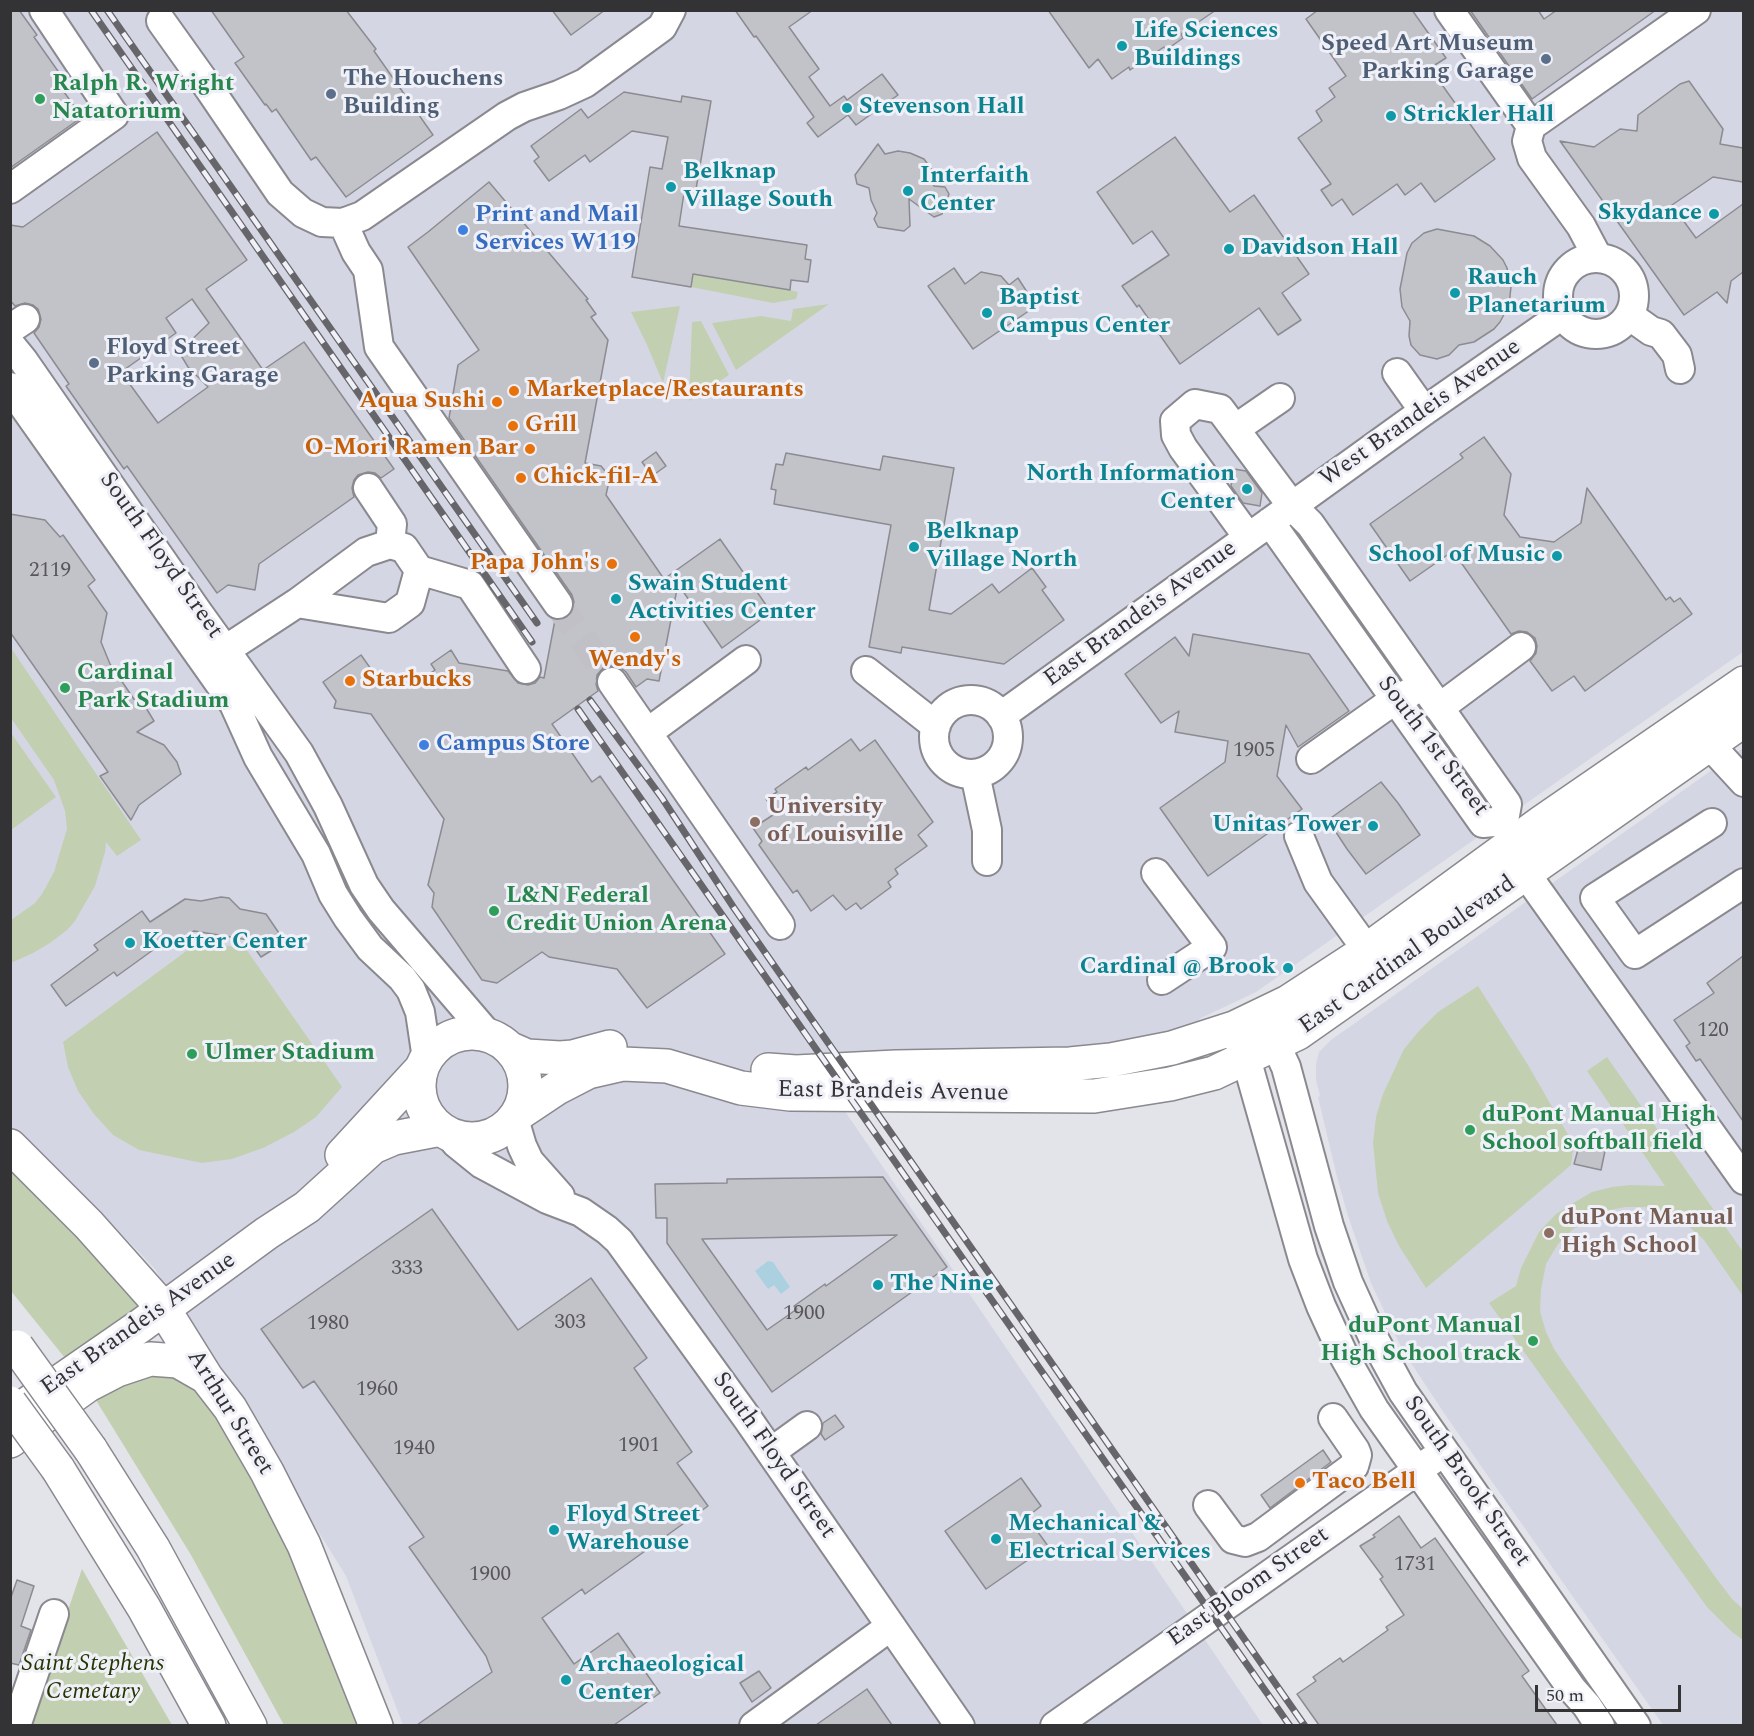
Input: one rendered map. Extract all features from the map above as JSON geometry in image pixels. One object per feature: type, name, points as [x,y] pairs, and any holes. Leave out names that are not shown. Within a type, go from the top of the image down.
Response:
[{"type":"main road","name":"East Cardinal Boulevard","points":[[1247,1034],[1288,1002],[1367,950],[1511,830],[1743,683]]},
{"type":"main road","name":"East Cardinal Boulevard","points":[[1277,1044],[1312,1023],[1743,720]]},
{"type":"main road","points":[[490,1034],[491,1026],[552,1041],[630,1042]]},
{"type":"main road","points":[[466,1033],[490,1034],[519,1060],[525,1080],[523,1101],[516,1116],[502,1130],[488,1137],[463,1139],[444,1131],[433,1122],[423,1106],[419,1087],[424,1064],[434,1049],[454,1036],[466,1033]]},
{"type":"main road","name":"East Brandeis Avenue","points":[[490,1034],[527,1056],[573,1057],[630,1042],[667,1045],[732,1064],[773,1071],[1070,1064],[1111,1060],[1247,1034],[1277,1044]]},
{"type":"main road","name":"East Brandeis Avenue","points":[[516,1116],[557,1088],[588,1071],[623,1064],[668,1066],[741,1088],[790,1094],[1094,1096],[1181,1082],[1214,1073],[1247,1034]]},
{"type":"main road","name":"East Brandeis Avenue","points":[[267,1233],[424,1064]]},
{"type":"main road","name":"East Brandeis Avenue","points":[[10,1416],[267,1233],[308,1207],[373,1147],[394,1138],[444,1131]]},
{"type":"main road","name":"Arthur Street","points":[[10,1146],[89,1225],[163,1308],[206,1377],[230,1408],[285,1507],[322,1588],[376,1725]]},
{"type":"main road","points":[[14,1343],[91,1450],[153,1548],[250,1725]]},
{"type":"main road","points":[[10,1441],[88,1385],[128,1366],[150,1359],[178,1361],[206,1377]]},
{"type":"main road","points":[[10,1403],[58,1468],[144,1608],[209,1725]]},
{"type":"street","points":[[10,189],[114,115],[44,10]]},
{"type":"street","points":[[161,14],[179,45],[280,193],[303,213],[322,222],[343,224],[362,216],[507,116],[585,83],[662,27],[671,10]]},
{"type":"street","points":[[1449,10],[1531,126]]},
{"type":"street","points":[[1598,258],[1581,226],[1532,158],[1527,141],[1531,126],[1696,10]]},
{"type":"street","points":[[343,224],[356,252],[368,270],[379,347],[558,604]]},
{"type":"street","points":[[1598,258],[1611,261],[1622,268],[1630,278],[1640,324],[1622,325],[1613,331],[1590,335],[1569,324],[1562,315],[1558,304],[1558,292],[1567,271],[1587,259],[1598,258]]},
{"type":"street","name":"West Brandeis Avenue","points":[[1272,520],[1562,315]]},
{"type":"street","name":"South Floyd Street","points":[[10,344],[216,656],[234,704],[258,757],[316,854],[333,894],[377,956],[402,978],[411,990],[420,1012],[424,1064]]},
{"type":"street","points":[[1397,373],[1424,411]]},
{"type":"street","name":"South Floyd Street","points":[[10,387],[216,656],[309,770],[364,885],[381,910],[490,1034]]},
{"type":"street","points":[[1235,429],[1280,398]]},
{"type":"street","points":[[1195,404],[1220,409],[1235,429],[1272,520],[1183,448],[1176,435],[1175,421],[1195,404]]},
{"type":"street","points":[[297,603],[389,618],[410,603],[404,554],[392,524],[368,488]]},
{"type":"street","name":"East Brandeis Avenue","points":[[1001,716],[1097,637],[1272,520]]},
{"type":"street","name":"South 1st Street","points":[[1272,520],[1310,524],[1506,804],[1511,830],[1483,823],[1395,700],[1272,520]]},
{"type":"street","points":[[216,656],[297,603],[366,552],[404,554],[470,585],[526,669]]},
{"type":"street","points":[[1311,759],[1395,700],[1431,697],[1521,647]]},
{"type":"street","points":[[646,733],[746,660]]},
{"type":"street","points":[[866,671],[936,726]]},
{"type":"street","points":[[612,682],[646,733],[680,761],[780,925]]},
{"type":"street","points":[[960,702],[983,702],[1001,716],[1006,726],[1007,748],[995,766],[985,772],[962,773],[951,769],[942,760],[936,750],[934,738],[941,716],[950,708],[960,702]]},
{"type":"street","points":[[1709,744],[1743,782]]},
{"type":"street","points":[[975,774],[987,830],[987,861]]},
{"type":"street","points":[[1712,823],[1595,898],[1635,954],[1743,883]]},
{"type":"street","points":[[1511,830],[1532,870],[1743,1180]]},
{"type":"street","points":[[1299,836],[1318,882],[1367,950]]},
{"type":"street","points":[[1156,873],[1212,947],[1162,980]]},
{"type":"street","name":"South Brook Street","points":[[1247,1034],[1295,1235],[1321,1306],[1367,1397],[1565,1680],[1600,1725]]},
{"type":"street","name":"South Brook Street","points":[[1277,1044],[1286,1067],[1329,1226],[1348,1282],[1373,1337],[1403,1392],[1636,1725]]},
{"type":"street","name":"South Floyd Street","points":[[516,1116],[528,1161],[567,1205]]},
{"type":"street","name":"South Floyd Street","points":[[444,1131],[482,1164],[547,1198],[581,1212],[608,1230],[627,1251],[771,1452],[960,1725]]},
{"type":"street","points":[[1208,1505],[1233,1539],[1245,1542],[1258,1537],[1354,1466],[1357,1455],[1355,1450],[1333,1418]]},
{"type":"street","points":[[771,1452],[807,1426]]},
{"type":"street","name":"East Bloom Street","points":[[1055,1725],[1444,1451]]},
{"type":"street","points":[[16,1725],[54,1614]]},
{"type":"street","points":[[754,1725],[891,1626]]},
{"type":"shaded area","name":"University of Louisville","points":[[11,11],[1743,11],[1743,652],[1256,992],[1199,1019],[1221,1051],[1102,1079],[821,1076],[1263,1725],[403,1725],[346,1576],[155,1269],[86,1197],[11,1127]]},
{"type":"shaded area","name":"duPont Manual High School","points":[[1743,748],[1743,1725],[1663,1725],[1448,1419],[1403,1351],[1371,1283],[1348,1216],[1318,1097],[1320,1096],[1316,1080],[1316,1064],[1319,1052],[1331,1040]]},
{"type":"green space","points":[[693,274],[798,292],[796,299],[773,303],[691,287]]},
{"type":"green space","points":[[829,304],[736,370],[712,323],[761,316],[791,321],[793,309]]},
{"type":"green space","points":[[680,306],[663,383],[631,312]]},
{"type":"green space","points":[[701,321],[729,375],[689,401],[692,322]]},
{"type":"green space","points":[[11,648],[141,840],[117,856],[106,842],[95,886],[75,921],[50,943],[11,963],[11,920],[35,903],[42,894],[54,872],[67,829],[65,811],[54,780],[11,718]]},
{"type":"green space","points":[[11,733],[56,797],[10,830]]},
{"type":"green space","name":"Ulmer Stadium","points":[[200,941],[246,949],[342,1087],[316,1117],[294,1132],[263,1148],[232,1159],[202,1163],[139,1150],[113,1135],[78,1091],[68,1067],[63,1042]]},
{"type":"green space","name":"duPont Manual High School softball field","points":[[1478,986],[1528,1065],[1574,1145],[1571,1165],[1426,1288],[1399,1246],[1387,1221],[1378,1193],[1373,1143],[1376,1117],[1383,1094],[1404,1049],[1438,1012]]},
{"type":"green space","name":"duPont Manual High School track","points":[[1607,1057],[1743,1252],[1743,1296],[1704,1240],[1685,1223],[1645,1207],[1626,1207],[1610,1210],[1590,1218],[1572,1230],[1558,1244],[1546,1264],[1540,1311],[1554,1349],[1716,1578],[1743,1609],[1743,1640],[1707,1607],[1489,1303],[1516,1286],[1521,1268],[1539,1232],[1556,1214],[1592,1192],[1630,1185],[1665,1186],[1587,1071]]},
{"type":"green space","points":[[10,1161],[137,1301],[138,1305],[134,1310],[65,1358],[11,1291]]},
{"type":"green space","points":[[159,1371],[193,1381],[264,1487],[366,1725],[284,1725],[191,1555],[94,1397]]},
{"type":"green space","name":"Saint Stephens Cemetary","points":[[82,1569],[172,1725],[29,1725]]},
{"type":"water","points":[[768,1261],[773,1262],[790,1287],[781,1294],[774,1285],[768,1289],[755,1271]]},
{"type":"building","name":"Ralph R. Wright Natatorium","points":[[10,10],[19,10],[37,35],[34,37],[60,74],[54,78],[82,117],[10,168]]},
{"type":"building","name":"The Houchens Building","points":[[211,10],[346,10],[376,49],[374,51],[433,135],[346,197],[316,157],[311,160],[276,109],[272,112],[265,105],[235,63],[244,57]]},
{"type":"building","points":[[552,10],[605,10],[571,35]]},
{"type":"building","points":[[735,10],[813,10],[789,27],[819,69],[809,77],[830,106],[844,96],[847,100],[882,74],[898,95],[856,125],[848,115],[818,137],[807,123],[814,117]]},
{"type":"building","name":"Life Sciences Buildings","points":[[1048,10],[1216,10],[1181,34],[1183,38],[1166,50],[1164,47],[1112,79],[1098,59],[1089,68]]},
{"type":"building","name":"Strickler Hall","points":[[1318,10],[1412,10],[1446,58],[1430,68],[1495,159],[1435,202],[1421,183],[1405,195],[1397,184],[1353,215],[1342,199],[1332,206],[1321,190],[1331,184],[1298,138],[1322,121],[1316,111],[1335,97],[1329,88],[1346,76],[1306,19]]},
{"type":"building","name":"Speed Art Museum Parking Garage","points":[[1470,10],[1538,10],[1544,19],[1557,10],[1656,10],[1532,99]]},
{"type":"building","points":[[1689,81],[1723,129],[1720,144],[1743,148],[1743,182],[1713,177],[1672,205],[1696,238],[1743,204],[1743,272],[1731,281],[1727,303],[1717,292],[1684,315],[1560,141],[1594,147],[1620,129],[1637,131],[1638,115],[1680,84]]},
{"type":"building","name":"Belknap Village South","points":[[624,92],[681,102],[682,96],[711,101],[695,195],[684,193],[679,226],[807,245],[805,259],[811,260],[808,282],[791,280],[790,290],[693,274],[691,287],[632,277],[650,167],[662,169],[668,137],[632,131],[590,162],[585,155],[549,181],[534,161],[539,157],[531,146],[581,109],[588,118]]},
{"type":"building","name":"Floyd Street Parking Garage","points":[[157,132],[247,260],[206,289],[263,370],[304,342],[394,469],[381,478],[375,473],[368,472],[358,475],[352,488],[354,497],[259,564],[255,590],[228,585],[217,593],[127,466],[124,469],[66,386],[69,384],[34,333],[41,319],[38,309],[25,303],[15,306],[10,300],[10,225],[23,227]],"holes":[[[192,299],[209,323],[179,352],[188,367],[208,387],[158,423],[121,372],[176,333],[166,318]]]},
{"type":"building","name":"Davidson Hall","points":[[1175,137],[1230,212],[1254,195],[1309,274],[1282,293],[1301,320],[1278,335],[1259,308],[1180,364],[1139,305],[1137,307],[1122,286],[1169,255],[1152,231],[1133,244],[1097,192]]},
{"type":"building","name":"Interfaith Center","points":[[878,144],[885,154],[898,151],[924,159],[932,170],[934,186],[945,187],[949,194],[942,214],[934,217],[909,199],[910,226],[904,231],[878,227],[874,219],[877,213],[869,188],[857,184],[855,175]]},
{"type":"building","name":"Swain Student Activities Center","points":[[489,182],[588,299],[586,300],[596,314],[591,317],[608,340],[585,463],[601,466],[610,477],[606,495],[664,579],[720,539],[771,612],[722,648],[678,584],[659,681],[647,679],[636,687],[620,667],[603,668],[597,675],[598,691],[552,724],[592,782],[600,776],[725,954],[647,1008],[617,969],[549,957],[542,952],[497,983],[482,980],[432,907],[434,893],[428,885],[444,819],[371,714],[334,708],[336,701],[323,682],[361,655],[378,679],[413,685],[435,670],[431,664],[451,650],[459,663],[508,671],[518,683],[528,685],[535,683],[540,677],[544,678],[555,620],[567,618],[573,610],[572,595],[449,418],[458,365],[479,350],[408,247]]},
{"type":"building","name":"Rauch Planetarium","points":[[1437,229],[1474,236],[1490,246],[1503,260],[1511,287],[1509,305],[1494,329],[1474,342],[1459,345],[1449,355],[1437,359],[1420,355],[1411,345],[1410,321],[1402,307],[1400,289],[1407,253],[1412,243],[1424,233]]},
{"type":"building","name":"Baptist Campus Center","points":[[954,268],[965,284],[981,272],[1001,276],[1009,285],[1018,278],[1036,306],[973,349],[928,286]]},
{"type":"building","name":"School of Music","points":[[1484,437],[1511,474],[1504,515],[1520,537],[1554,542],[1581,523],[1587,488],[1666,600],[1670,597],[1674,602],[1680,598],[1692,614],[1585,691],[1574,676],[1552,691],[1530,661],[1536,653],[1535,638],[1527,632],[1519,631],[1511,634],[1453,551],[1410,581],[1370,524],[1463,458],[1460,454]]},
{"type":"building","points":[[656,452],[666,466],[652,476],[642,462]]},
{"type":"building","name":"Belknap Village North","points":[[786,453],[880,470],[883,456],[954,468],[929,610],[951,614],[992,584],[999,593],[1032,568],[1046,587],[1042,590],[1064,620],[1004,664],[902,647],[901,653],[869,647],[891,525],[774,504],[776,490],[771,489],[776,464],[783,465]]},
{"type":"building","name":"North Information Center","points":[[1234,469],[1246,471],[1262,493],[1260,506],[1243,503],[1231,486]]},
{"type":"building","points":[[10,514],[45,520],[60,537],[63,535],[95,580],[88,586],[107,613],[101,642],[110,664],[138,705],[143,703],[154,721],[137,732],[164,745],[177,762],[181,774],[139,805],[131,820],[100,776],[108,772],[10,632]]},
{"type":"building","points":[[1193,634],[1309,654],[1349,711],[1298,747],[1286,725],[1277,776],[1302,809],[1208,876],[1160,808],[1225,762],[1228,741],[1175,732],[1179,711],[1161,723],[1125,674],[1175,637],[1189,656]]},
{"type":"building","points":[[851,739],[860,751],[875,740],[933,822],[918,835],[927,846],[895,869],[898,874],[888,882],[891,887],[861,909],[856,903],[846,910],[833,895],[811,911],[797,890],[793,893],[759,845],[762,841],[753,828],[776,813],[766,799],[777,792],[775,789],[806,767],[808,770]]},
{"type":"building","name":"Unitas Tower","points":[[1381,782],[1420,835],[1366,874],[1328,820]]},
{"type":"building","points":[[221,897],[229,898],[240,909],[266,914],[285,942],[261,957],[249,940],[194,931],[176,942],[171,937],[117,976],[114,972],[66,1006],[51,985],[98,950],[94,945],[142,911],[150,922],[185,899],[201,901]]},
{"type":"building","points":[[1743,956],[1743,1121],[1700,1059],[1696,1061],[1686,1046],[1690,1043],[1674,1020],[1714,993],[1707,983]]},
{"type":"building","points":[[1579,1146],[1605,1151],[1601,1170],[1574,1164]]},
{"type":"building","name":"The Nine","points":[[883,1177],[947,1267],[772,1392],[667,1243],[667,1218],[656,1218],[655,1184],[727,1183],[727,1179]],"holes":[[[897,1235],[826,1286],[825,1284],[794,1306],[797,1309],[767,1330],[702,1239]]]},
{"type":"building","points":[[432,1209],[518,1330],[591,1278],[647,1358],[634,1368],[692,1452],[677,1463],[708,1506],[585,1594],[582,1589],[542,1618],[574,1664],[618,1633],[660,1693],[614,1725],[417,1725],[492,1672],[486,1656],[409,1547],[424,1537],[314,1381],[303,1388],[261,1329]]},
{"type":"building","points":[[835,1415],[844,1427],[825,1440],[821,1434],[823,1423]]},
{"type":"building","points":[[1323,1450],[1331,1462],[1270,1508],[1261,1495]]},
{"type":"building","name":"Mechanical & Electrical Services","points":[[1021,1478],[1041,1506],[1027,1517],[1048,1546],[986,1589],[945,1531]]},
{"type":"building","points":[[1399,1516],[1421,1548],[1435,1538],[1529,1671],[1522,1676],[1557,1725],[1319,1725],[1297,1694],[1316,1681],[1313,1677],[1340,1658],[1343,1662],[1388,1630],[1386,1627],[1404,1615],[1380,1579],[1383,1577],[1360,1546],[1375,1537],[1373,1535]]},
{"type":"building","points":[[17,1580],[34,1586],[21,1626],[31,1630],[19,1665],[10,1663],[10,1600]]},
{"type":"building","points":[[759,1671],[771,1688],[752,1702],[740,1683]]},
{"type":"building","points":[[867,1689],[892,1725],[816,1725]]},
{"type":"tunnel","points":[[558,604],[612,682]]},
{"type":"railway","points":[[91,10],[532,642]]},
{"type":"railway","points":[[107,10],[537,623]]},
{"type":"railway","points":[[590,700],[662,798],[734,908],[1305,1726]]},
{"type":"railway","points":[[578,709],[1290,1726]]},
{"type":"place","name":"Life Sciences Buildings","points":[[1122,46]]},
{"type":"place","name":"Speed Art Museum Parking Garage","points":[[1546,59]]},
{"type":"place","name":"The Houchens Building","points":[[331,94]]},
{"type":"place","name":"Ralph R. Wright Natatorium","points":[[40,99]]},
{"type":"place","name":"Stevenson Hall","points":[[847,108]]},
{"type":"place","name":"Strickler Hall","points":[[1391,116]]},
{"type":"place","name":"Belknap Village South","points":[[671,187]]},
{"type":"place","name":"Interfaith Center","points":[[908,191]]},
{"type":"place","name":"Skydance","points":[[1714,214]]},
{"type":"place","name":"Print and Mail Services W119","points":[[463,230]]},
{"type":"place","name":"Davidson Hall","points":[[1229,249]]},
{"type":"place","name":"Rauch Planetarium","points":[[1455,293]]},
{"type":"place","name":"Baptist Campus Center","points":[[987,313]]},
{"type":"place","name":"Floyd Street Parking Garage","points":[[94,363]]},
{"type":"place","name":"Marketplace/Restaurants","points":[[514,391]]},
{"type":"place","name":"Aqua Sushi","points":[[497,402]]},
{"type":"place","name":"Grill","points":[[513,426]]},
{"type":"place","name":"O-Mori Ramen Bar","points":[[530,449]]},
{"type":"place","name":"Chick-fil-A","points":[[521,478]]},
{"type":"place","name":"North Information Center","points":[[1247,489]]},
{"type":"place","name":"Belknap Village North","points":[[914,547]]},
{"type":"place","name":"School of Music","points":[[1557,556]]},
{"type":"place","name":"Papa John's","points":[[612,564]]},
{"type":"place","name":"Swain Student Activities Center","points":[[616,599]]},
{"type":"place","name":"Wendy's","points":[[635,637]]},
{"type":"place","name":"Starbucks","points":[[350,681]]},
{"type":"place","name":"Cardinal Park Stadium","points":[[65,688]]},
{"type":"place","name":"Campus Store","points":[[424,745]]},
{"type":"place","name":"University of Louisville","points":[[755,822]]},
{"type":"place","name":"Unitas Tower","points":[[1373,826]]},
{"type":"place","name":"L&N Federal Credit Union Arena","points":[[494,911]]},
{"type":"place","name":"Koetter Center","points":[[130,943]]},
{"type":"place","name":"Cardinal @ Brook","points":[[1288,968]]},
{"type":"place","name":"Ulmer Stadium","points":[[192,1054]]},
{"type":"place","name":"duPont Manual High School softball field","points":[[1470,1130]]},
{"type":"place","name":"duPont Manual High School","points":[[1549,1233]]},
{"type":"place","name":"The Nine","points":[[878,1285]]},
{"type":"place","name":"duPont Manual High School track","points":[[1533,1341]]},
{"type":"place","name":"Taco Bell","points":[[1300,1483]]},
{"type":"place","name":"Floyd Street Warehouse","points":[[554,1530]]},
{"type":"place","name":"Mechanical & Electrical Services","points":[[996,1539]]},
{"type":"place","name":"Archaeological Center","points":[[566,1680]]}]
